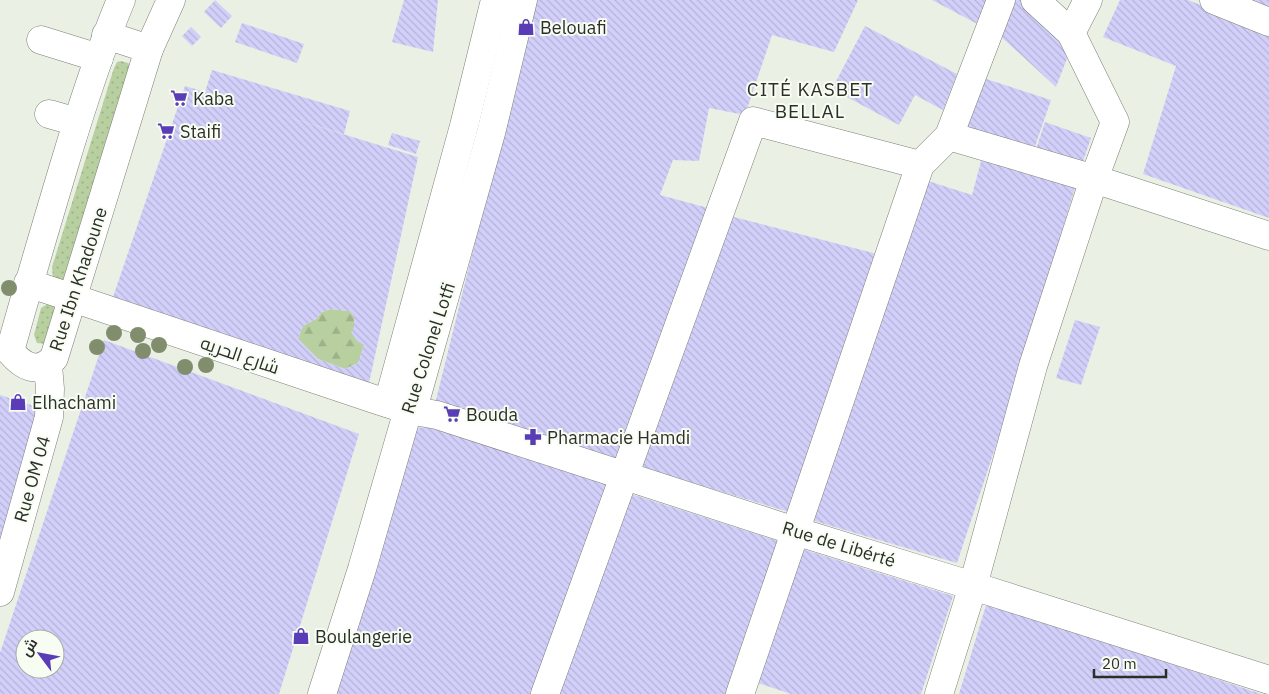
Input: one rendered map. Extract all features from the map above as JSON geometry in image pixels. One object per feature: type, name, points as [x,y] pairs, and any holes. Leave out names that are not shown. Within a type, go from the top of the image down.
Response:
[{"type":"street","name":"Rue Ibn Khadoune","points":[[121,0],[102,46],[77,122],[5,354],[29,367],[42,368],[54,358],[149,49],[171,0]]},
{"type":"street","name":"Rue Colonel Lotfi","points":[[322,694],[362,569],[398,406],[495,0]]},
{"type":"street","name":"Rue Colonel Lotfi","points":[[398,406],[417,394],[491,133],[523,0]]},
{"type":"street","points":[[745,693],[795,531],[920,165],[949,136],[1002,0]]},
{"type":"street","points":[[939,694],[973,586],[1034,366],[1114,122],[1071,33],[1035,0]]},
{"type":"street","points":[[1071,33],[1088,0]]},
{"type":"street","points":[[1214,0],[1269,22]]},
{"type":"street","points":[[41,40],[149,49]]},
{"type":"street","points":[[49,114],[77,122]]},
{"type":"street","points":[[545,694],[753,121],[920,165]]},
{"type":"street","points":[[464,126],[491,133]]},
{"type":"street","points":[[949,136],[1094,179],[1269,236]]},
{"type":"street","name":"شارع الحريه","points":[[28,283],[398,406]]},
{"type":"street","name":"Rue OM 04","points":[[0,592],[49,417],[50,389],[48,364]]},
{"type":"street","name":"Rue de Libérté","points":[[398,406],[436,415],[795,531],[1269,680]]},
{"type":"green space","points":[[117,62],[128,63],[131,67],[66,282],[53,279],[52,267],[114,68]]},
{"type":"green space","points":[[49,303],[57,307],[46,344],[37,343],[34,335],[41,308]]},
{"type":"green space","points":[[331,309],[349,311],[354,316],[364,345],[358,363],[345,369],[318,359],[298,339],[303,326],[316,319],[322,312]]},
{"type":"building","points":[[215,0],[232,16],[221,28],[204,12]]},
{"type":"building","points":[[404,0],[438,0],[433,52],[392,42]]},
{"type":"building","points":[[535,0],[858,0],[834,52],[772,35],[745,115],[709,108],[699,161],[673,160],[660,195],[708,208],[617,460],[435,404]]},
{"type":"building","points":[[932,0],[995,0],[985,28]]},
{"type":"building","points":[[1010,0],[1021,0],[1071,48],[1056,87],[996,32]]},
{"type":"building","points":[[1120,0],[1188,0],[1269,32],[1269,218],[1143,174],[1176,66],[1103,37]]},
{"type":"building","points":[[1231,0],[1269,0],[1269,15]]},
{"type":"building","points":[[242,23],[304,44],[297,63],[235,42]]},
{"type":"building","points":[[865,26],[957,74],[943,110],[915,95],[899,125],[832,89]]},
{"type":"building","points":[[191,27],[201,37],[192,46],[182,36]]},
{"type":"building","points":[[212,70],[350,111],[344,134],[241,103],[418,157],[369,383],[113,297],[185,86],[205,92]],"holes":[[[331,309],[349,311],[354,316],[354,327],[351,332],[357,341],[364,345],[358,363],[345,369],[318,359],[298,339],[303,326],[316,319],[322,312]]]},
{"type":"building","points":[[980,77],[1051,100],[1032,155],[961,132]]},
{"type":"building","points":[[1045,122],[1091,138],[1080,170],[1034,155]]},
{"type":"building","points":[[392,133],[420,141],[416,154],[388,145]]},
{"type":"building","points":[[983,154],[1077,181],[1008,409],[957,563],[811,520],[925,180],[972,195]]},
{"type":"building","points":[[726,215],[881,255],[792,513],[637,466]]},
{"type":"building","points":[[1075,320],[1100,327],[1081,385],[1056,378]]},
{"type":"building","points":[[104,340],[359,434],[279,694],[0,694],[0,653]]},
{"type":"building","points":[[0,395],[43,409],[0,550]]},
{"type":"building","points":[[443,426],[608,484],[535,694],[333,694],[416,428]]},
{"type":"building","points":[[625,492],[781,542],[729,694],[552,694]]},
{"type":"building","points":[[802,549],[953,596],[921,694],[791,694],[752,681]]},
{"type":"building","points":[[987,602],[1261,694],[959,694]]},
{"type":"place","name":"Belouafi","points":[[526,27]]},
{"type":"place","name":"Kaba","points":[[179,98]]},
{"type":"place","name":"Staifi","points":[[166,131]]},
{"type":"place","name":"Elhachami","points":[[18,402]]},
{"type":"place","name":"Bouda","points":[[452,414]]},
{"type":"place","name":"Pharmacie Hamdi","points":[[533,437]]},
{"type":"place","name":"Boulangerie","points":[[301,636]]},
{"type":"district","name":"CITÉ KASBET BELLAL","points":[[810,100]]}]
